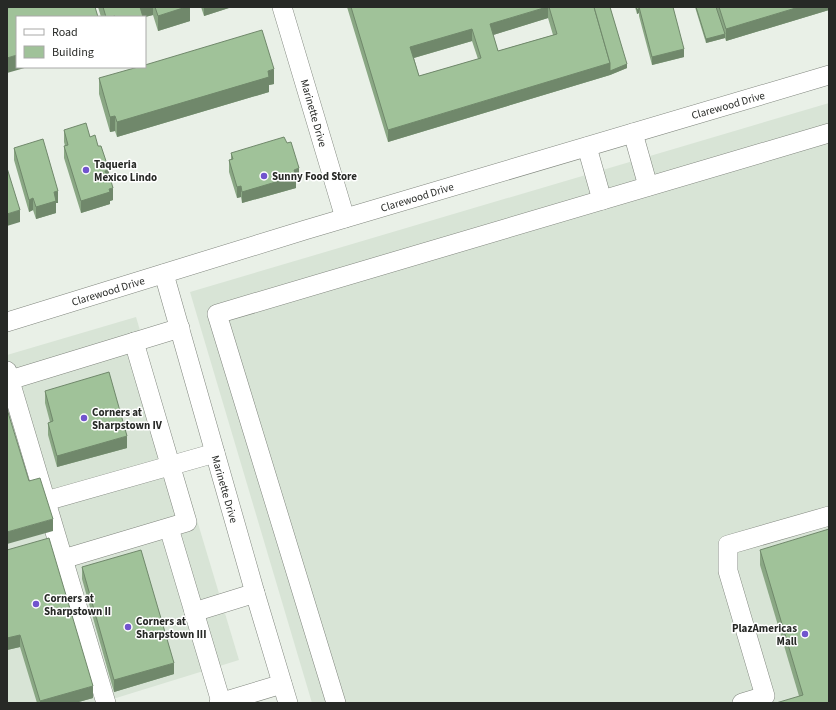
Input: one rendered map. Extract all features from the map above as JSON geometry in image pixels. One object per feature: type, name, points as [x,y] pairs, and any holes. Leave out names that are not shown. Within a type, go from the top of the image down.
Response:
[{"type":"street","name":"Marinette Drive","points":[[282,7],[344,218]]},
{"type":"street","name":"Clarewood Drive","points":[[7,322],[344,218],[829,75]]},
{"type":"street","points":[[633,133],[648,186]]},
{"type":"street","points":[[336,703],[217,314],[829,133]]},
{"type":"street","points":[[587,146],[602,200]]},
{"type":"street","name":"Marinette Drive","points":[[164,274],[255,594],[288,703]]},
{"type":"street","points":[[106,703],[63,559],[50,541],[46,501],[8,376],[180,328]]},
{"type":"street","points":[[63,559],[187,522],[134,342]]},
{"type":"street","points":[[46,501],[215,453]]},
{"type":"street","points":[[742,703],[765,696],[728,571],[728,545],[829,516]]},
{"type":"street","points":[[169,528],[220,703],[282,684]]},
{"type":"street","points":[[194,612],[255,594]]},
{"type":"shaded area","name":"PlazAmericas Mall","points":[[829,103],[829,703],[312,703],[190,292]]},
{"type":"shaded area","points":[[136,317],[239,660],[100,703],[7,703],[7,355]]},
{"type":"building","points":[[95,7],[98,16],[16,16],[16,55],[7,58],[7,8]]},
{"type":"building","points":[[103,7],[140,7],[143,16],[115,16],[106,16]]},
{"type":"building","points":[[155,7],[186,7],[158,16]]},
{"type":"building","points":[[351,7],[547,7],[490,24],[498,51],[557,34],[549,7],[594,7],[610,63],[388,130]],"holes":[[[472,29],[481,58],[419,76],[410,47]]]},
{"type":"building","points":[[594,7],[610,7],[627,64],[610,71],[610,63]]},
{"type":"building","points":[[639,7],[673,7],[684,49],[652,57]]},
{"type":"building","points":[[696,7],[716,7],[725,34],[706,39]]},
{"type":"building","points":[[719,7],[799,7],[726,29]]},
{"type":"building","points":[[262,30],[274,69],[268,71],[269,77],[117,122],[115,116],[110,117],[99,78],[134,68],[146,68],[146,65]]},
{"type":"building","name":"Taqueria Mexico Lindo","points":[[86,123],[90,137],[95,135],[98,146],[101,146],[109,170],[105,171],[108,182],[111,181],[113,188],[109,189],[110,192],[81,201],[64,146],[68,145],[64,130]]},
{"type":"building","name":"Sunny Food Store","points":[[284,137],[287,143],[291,142],[299,168],[294,170],[296,176],[242,192],[241,186],[237,187],[229,160],[233,159],[231,153]]},
{"type":"building","points":[[43,139],[58,191],[54,192],[56,201],[36,207],[33,198],[29,200],[14,148]]},
{"type":"building","points":[[7,168],[20,210],[7,214]]},
{"type":"building","name":"Corners at Sharpstown IV","points":[[109,372],[127,436],[57,456],[48,423],[53,421],[45,391]]},
{"type":"building","points":[[7,409],[29,481],[40,478],[53,519],[7,532]]},
{"type":"building","name":"PlazAmericas Mall","points":[[829,529],[829,703],[776,703],[803,695],[760,550]]},
{"type":"building","name":"Corners at Sharpstown II","points":[[49,538],[93,686],[40,701],[20,635],[7,638],[7,550]]},
{"type":"building","name":"Corners at Sharpstown III","points":[[141,550],[174,663],[114,680],[82,567]]},
{"type":"place","name":"Taqueria Mexico Lindo","points":[[86,170]]},
{"type":"place","name":"Sunny Food Store","points":[[264,176]]},
{"type":"place","name":"Corners at Sharpstown IV","points":[[84,418]]},
{"type":"place","name":"Corners at Sharpstown II","points":[[36,604]]},
{"type":"place","name":"Corners at Sharpstown III","points":[[128,627]]},
{"type":"place","name":"PlazAmericas Mall","points":[[805,634]]}]
